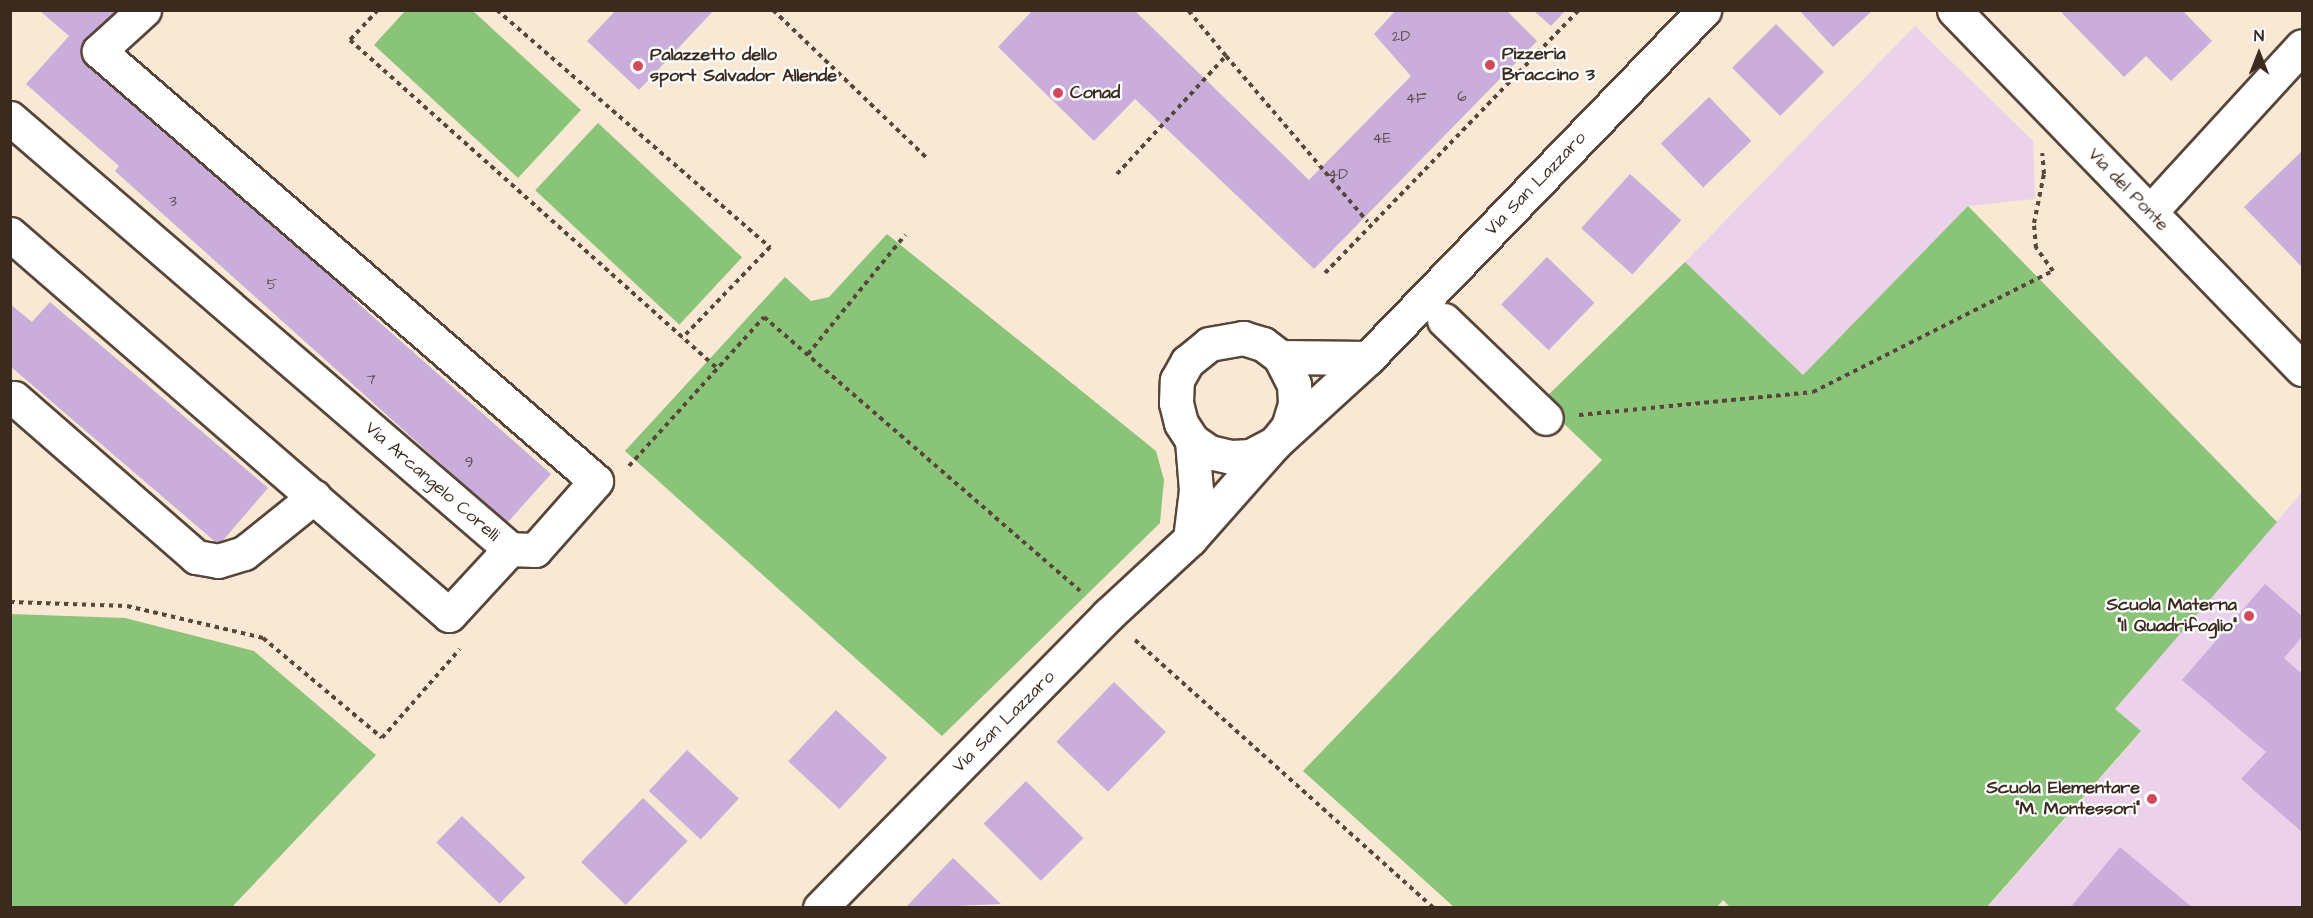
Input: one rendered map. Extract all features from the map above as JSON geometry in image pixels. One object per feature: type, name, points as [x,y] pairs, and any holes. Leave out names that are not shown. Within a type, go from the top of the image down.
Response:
[{"type":"street","points":[[144,10],[99,51],[596,481],[535,550],[510,549]]},
{"type":"street","name":"Via San Lazzaro","points":[[1192,440],[1209,452],[1231,458],[1251,456],[1275,443],[1368,358],[1704,10]]},
{"type":"street","name":"Via del Ponte","points":[[1954,10],[2302,369]]},
{"type":"street","points":[[2150,212],[2302,46]]},
{"type":"street","name":"Via Arcangelo Corelli","points":[[10,118],[510,549],[449,615]]},
{"type":"street","points":[[10,234],[449,615]]},
{"type":"street","points":[[1444,320],[1546,418]]},
{"type":"street","points":[[1190,539],[1196,490],[1192,440],[1181,423],[1176,403],[1177,380],[1187,362],[1209,344],[1230,338],[1263,344],[1280,357],[1368,358]]},
{"type":"street","name":"Via San Lazzaro","points":[[820,908],[1108,615],[1190,539],[1275,443],[1288,427],[1295,404],[1294,384],[1280,357]]},
{"type":"street","points":[[14,398],[196,557],[218,561],[244,554],[314,497]]},
{"type":"path","points":[[378,10],[350,39],[717,368]]},
{"type":"path","points":[[497,10],[770,247],[682,338]]},
{"type":"path","points":[[773,10],[928,159]]},
{"type":"path","points":[[1188,10],[1368,222]]},
{"type":"path","points":[[1325,273],[1579,10]]},
{"type":"path","points":[[1117,174],[1226,56]]},
{"type":"path","points":[[1546,418],[1813,392],[2053,271],[2036,249],[2034,223],[2044,174],[2040,143]]},
{"type":"path","points":[[808,354],[904,235]]},
{"type":"path","points":[[596,481],[617,479],[764,317],[1108,615]]},
{"type":"path","points":[[10,602],[127,606],[263,638],[382,738],[460,649],[449,615]]},
{"type":"path","points":[[1134,639],[1434,908]]},
{"type":"shaded area","points":[[1915,26],[2033,141],[2035,199],[1968,206],[1803,375],[1685,262]]},
{"type":"shaded area","points":[[2302,492],[2302,907],[1987,908],[2141,732],[2114,709]]},
{"type":"green space","points":[[405,11],[473,11],[581,110],[518,178],[374,45]]},
{"type":"green space","points":[[598,123],[742,257],[679,325],[535,190]]},
{"type":"green space","points":[[1968,206],[2277,522],[2115,709],[2141,731],[1987,907],[1731,908],[1723,900],[1716,908],[1454,907],[1303,771],[1602,460],[1541,402],[1685,262],[1803,375]]},
{"type":"green space","points":[[887,234],[1156,451],[1164,480],[1160,523],[942,736],[625,451],[785,277],[811,301],[829,297]]},
{"type":"green space","points":[[11,614],[125,618],[254,651],[376,755],[232,907],[11,907]]},
{"type":"building","points":[[39,10],[121,10],[84,53],[357,293],[352,298],[551,474],[507,523],[115,171],[119,166],[26,84],[69,36]]},
{"type":"building","name":"Palazzetto dello sport Salvador Allende","points":[[616,10],[714,10],[639,90],[587,41]]},
{"type":"building","points":[[1033,10],[1134,10],[1309,180],[1411,76],[1374,34],[1396,10],[1506,10],[1537,41],[1314,269],[1135,99],[1094,141],[998,47]]},
{"type":"building","points":[[1533,10],[1566,10],[1551,26]]},
{"type":"building","points":[[1799,10],[1873,10],[1833,47]]},
{"type":"building","points":[[2065,10],[2182,10],[2212,41],[2171,81],[2146,56],[2124,77],[2062,13]]},
{"type":"building","points":[[1776,24],[1824,72],[1780,116],[1732,68]]},
{"type":"building","points":[[1709,97],[1751,141],[1703,187],[1661,144]]},
{"type":"building","points":[[2302,151],[2302,267],[2244,207]]},
{"type":"building","points":[[1630,174],[1681,220],[1632,274],[1581,228]]},
{"type":"building","points":[[1547,257],[1594,303],[1549,350],[1501,304]]},
{"type":"building","points":[[50,302],[268,488],[219,545],[10,366],[10,304],[32,322]]},
{"type":"building","points":[[2265,584],[2302,616],[2302,637],[2284,658],[2302,674],[2302,832],[2241,779],[2266,752],[2182,680]]},
{"type":"building","points":[[1114,682],[1166,732],[1108,792],[1056,742]]},
{"type":"building","points":[[836,710],[887,758],[839,809],[788,761]]},
{"type":"building","points":[[687,750],[739,798],[701,839],[649,791]]},
{"type":"building","points":[[1026,781],[1083,838],[1041,881],[984,823]]},
{"type":"building","points":[[643,798],[688,841],[626,905],[581,862]]},
{"type":"building","points":[[462,816],[525,877],[500,904],[436,843]]},
{"type":"building","points":[[2120,847],[2193,908],[2070,908]]},
{"type":"building","points":[[953,858],[1001,904],[905,908]]},
{"type":"place","name":"Pizzeria Braccino 3","points":[[1490,65]]},
{"type":"place","name":"Palazzetto dello sport Salvador Allende","points":[[638,66]]},
{"type":"place","name":"Conad","points":[[1058,93]]},
{"type":"place","name":"Scuola Materna \"Il Quadrifoglio\"","points":[[2249,616]]},
{"type":"place","name":"Scuola Elementare \"M. Montessori\"","points":[[2152,799]]}]
